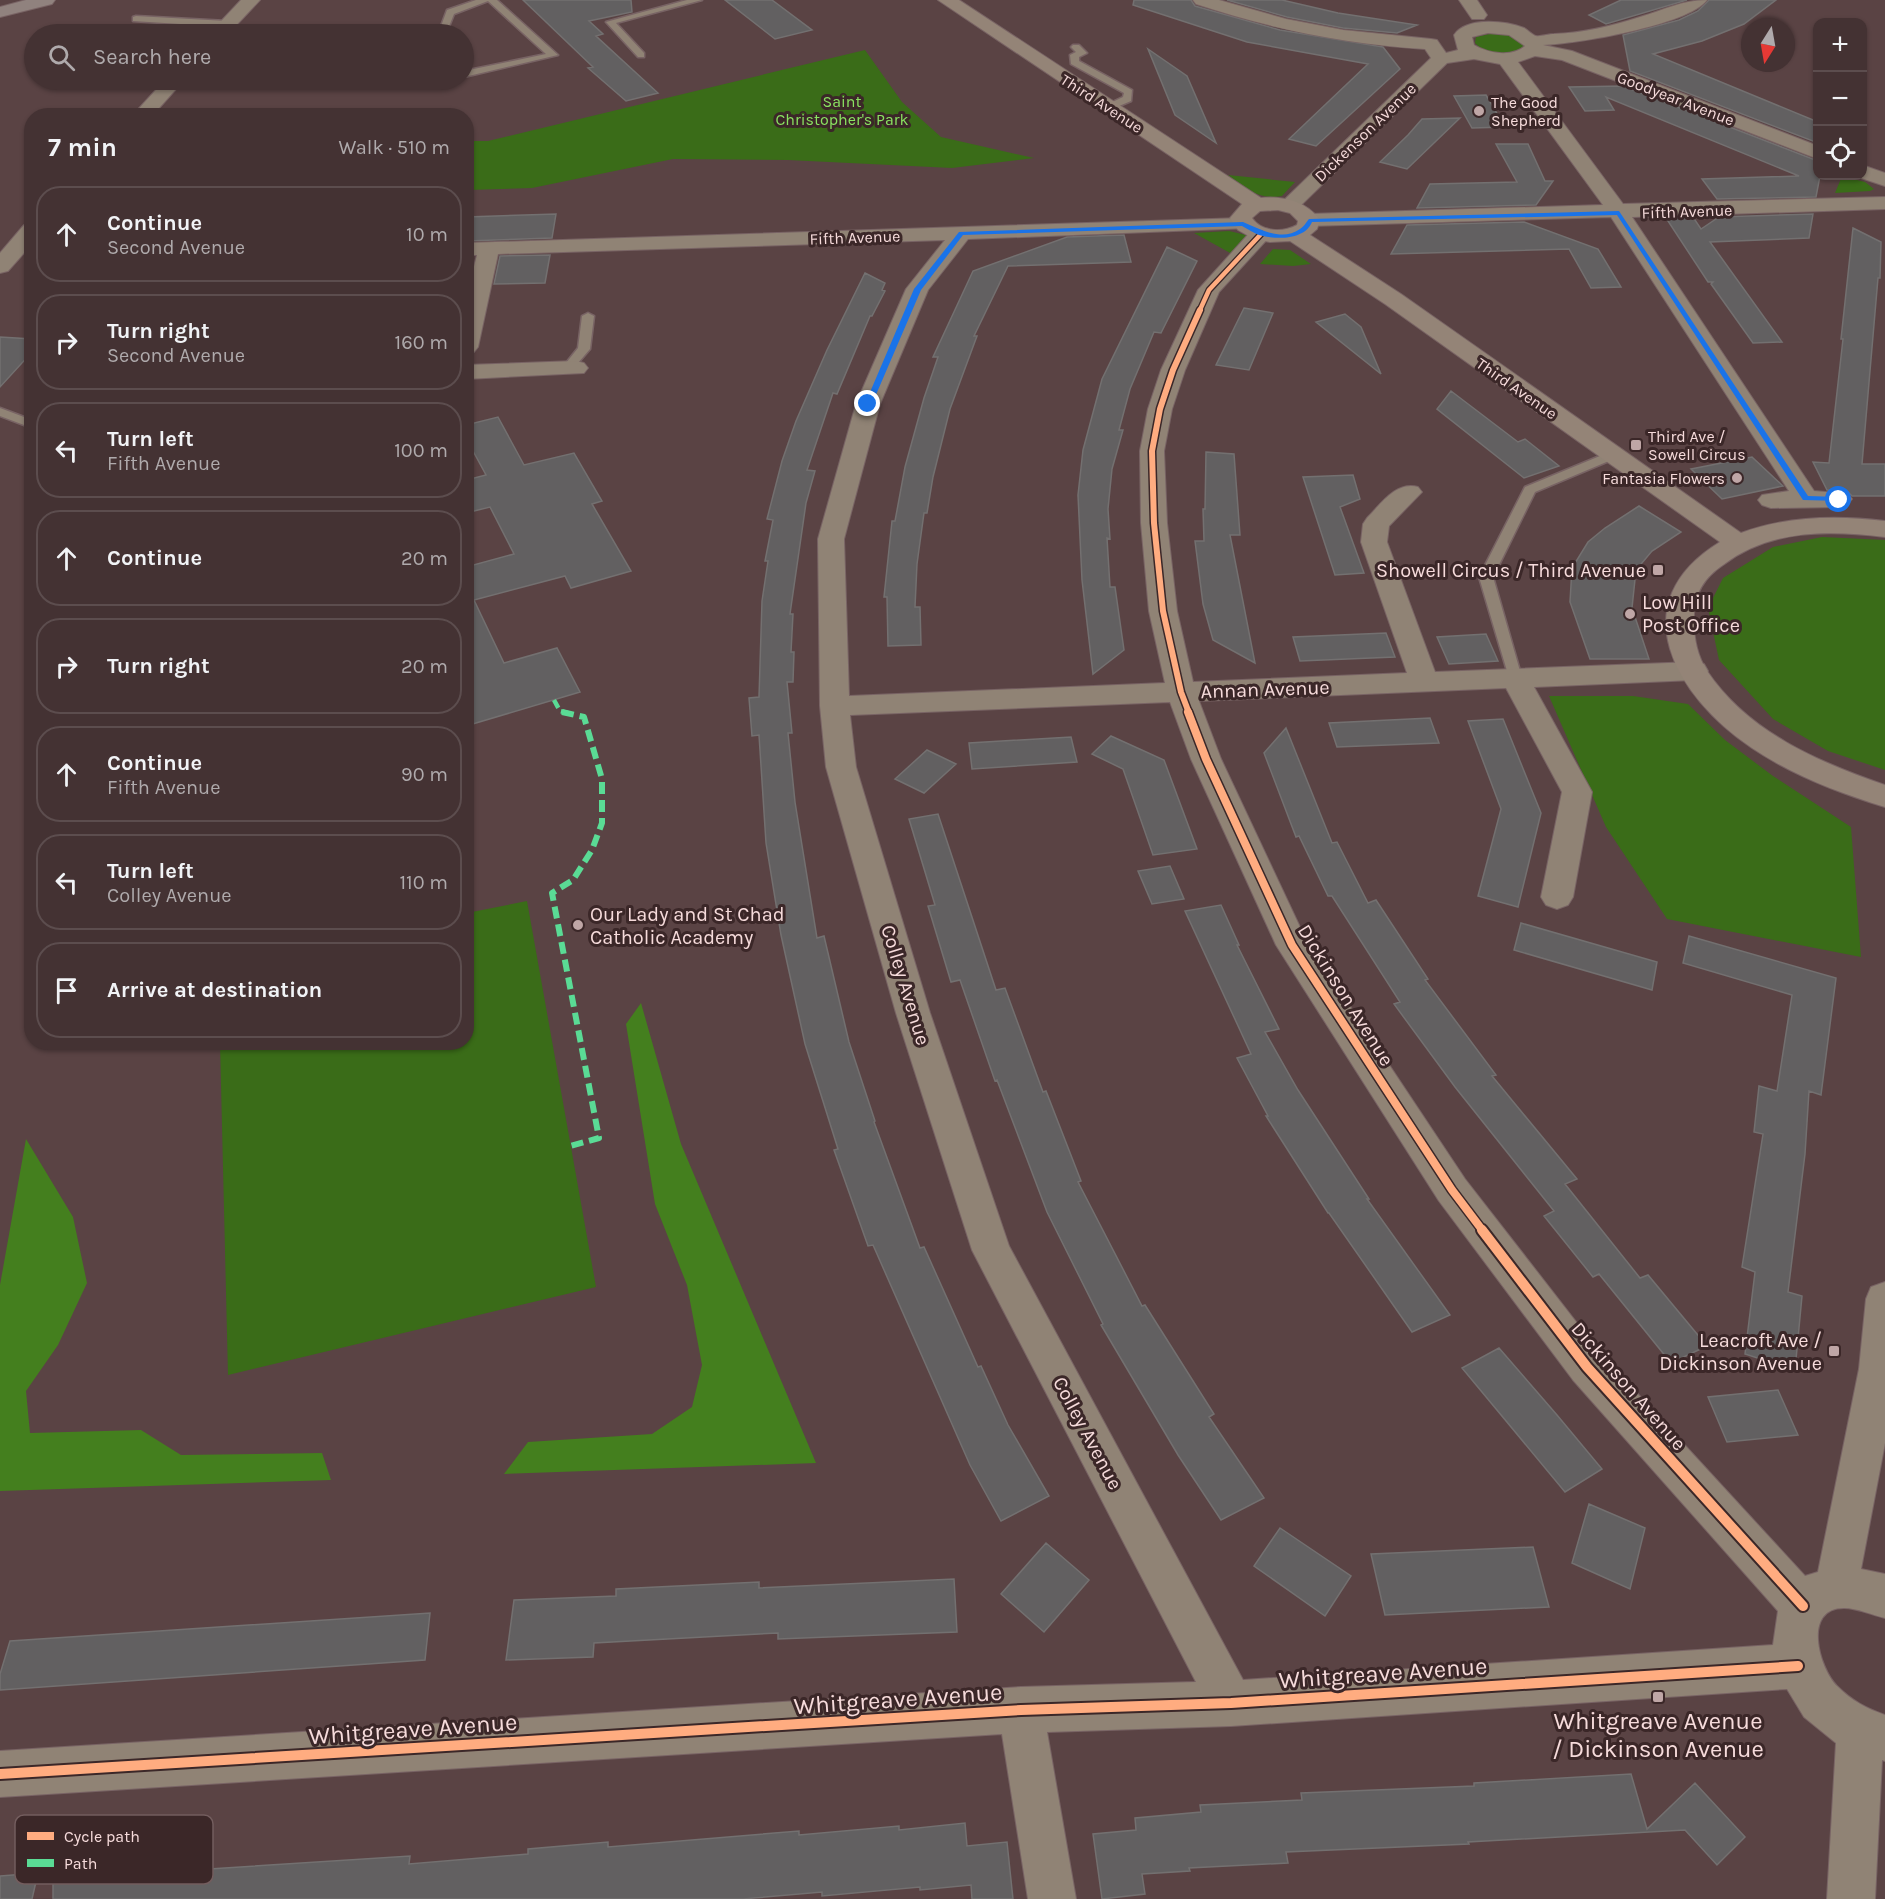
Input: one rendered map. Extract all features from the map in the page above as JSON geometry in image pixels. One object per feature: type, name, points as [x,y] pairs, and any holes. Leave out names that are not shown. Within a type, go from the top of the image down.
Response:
[{"type":"highway","points":[[0,12],[46,0]]},
{"type":"street","points":[[227,24],[251,0]]},
{"type":"street","name":"Third Avenue","points":[[947,0],[1108,107],[1254,221]]},
{"type":"street","points":[[1202,0],[1271,22],[1436,52],[1470,36],[1506,29],[1532,45],[1523,56],[1505,58]]},
{"type":"street","points":[[1468,0],[1470,36]]},
{"type":"street","points":[[1566,47],[1690,6],[1698,0]]},
{"type":"street","points":[[1470,36],[1505,58],[1619,213],[1806,498]]},
{"type":"street","name":"Goodyear Avenue","points":[[1532,45],[1566,47],[1813,151]]},
{"type":"street","name":"Dickenson Avenue","points":[[1289,206],[1436,52]]},
{"type":"street","points":[[149,108],[166,90]]},
{"type":"street","points":[[1867,173],[1885,180]]},
{"type":"street","name":"Fifth Avenue","points":[[1302,227],[1885,203]]},
{"type":"street","points":[[1289,206],[1254,221],[1272,236],[1302,227]]},
{"type":"street","name":"Third Avenue","points":[[1289,206],[1303,212],[1302,227],[1393,299],[1738,543]]},
{"type":"street","name":"Fifth Avenue","points":[[474,249],[962,234],[1254,221]]},
{"type":"street","name":"Dickinson Avenue","points":[[1254,221],[1209,290],[1173,370],[1160,409],[1152,451],[1154,523],[1163,611],[1181,692],[1206,759],[1292,945],[1452,1190],[1587,1367],[1820,1597]]},
{"type":"street","name":"Colley Avenue","points":[[962,234],[917,289],[868,404],[831,539],[835,706],[841,767],[913,1013],[991,1250],[1231,1703]]},
{"type":"street","points":[[0,238],[24,236]]},
{"type":"street","points":[[0,266],[24,241]]},
{"type":"street","points":[[474,313],[489,248]]},
{"type":"street","points":[[474,372],[572,368]]},
{"type":"street","points":[[1409,492],[1376,524],[1374,542],[1425,682]]},
{"type":"street","points":[[1771,500],[1806,498],[1839,500]]},
{"type":"street","points":[[1885,529],[1867,526],[1811,526],[1762,534],[1738,543],[1708,564],[1685,589],[1681,609],[1684,651],[1694,670],[1727,712],[1782,754],[1816,771],[1885,796]]},
{"type":"street","name":"Annan Avenue","points":[[835,706],[1694,670]]},
{"type":"street","points":[[1515,678],[1577,792],[1557,897]]},
{"type":"street","points":[[1820,1597],[1878,1369],[1885,1299]]},
{"type":"street","points":[[1878,1369],[1885,1429]]},
{"type":"street","points":[[1851,1899],[1873,1735],[1844,1722],[1822,1704],[1798,1666],[1793,1647],[1793,1631],[1797,1617],[1820,1597],[1855,1587],[1885,1596]]},
{"type":"street","name":"Whitgreave Avenue","points":[[0,1774],[1021,1710],[1231,1703],[1798,1666]]},
{"type":"street","points":[[1021,1710],[1052,1899]]},
{"type":"lane","points":[[446,24],[450,12],[484,0]]},
{"type":"lane","points":[[474,72],[553,55],[492,0]]},
{"type":"lane","points":[[642,55],[610,22],[698,0]]},
{"type":"lane","points":[[136,19],[179,24]]},
{"type":"lane","points":[[1076,47],[1082,53],[1075,55],[1074,62],[1129,92],[1128,99],[1108,107]]},
{"type":"lane","points":[[572,368],[584,350],[588,316]]},
{"type":"lane","points":[[0,412],[24,421]]},
{"type":"lane","points":[[1515,678],[1486,577],[1530,490],[1612,455]]},
{"type":"green space","points":[[1494,33],[1512,35],[1526,45],[1525,48],[1513,52],[1492,53],[1475,43],[1476,37]]},
{"type":"green space","name":"Saint Christopher's Park","points":[[865,50],[902,102],[941,137],[1034,158],[952,168],[788,160],[673,159],[532,188],[474,190],[474,141],[488,141]]},
{"type":"green space","points":[[1228,175],[1295,182],[1282,196],[1267,197],[1253,192]]},
{"type":"green space","points":[[1840,180],[1865,182],[1874,189],[1870,191],[1835,193]]},
{"type":"green space","points":[[1229,231],[1246,235],[1247,238],[1232,254],[1194,233]]},
{"type":"green space","points":[[1273,249],[1290,250],[1311,264],[1293,266],[1260,264]]},
{"type":"green space","points":[[1822,537],[1885,540],[1885,770],[1828,751],[1773,719],[1719,660],[1708,608],[1723,578],[1773,547]]},
{"type":"green space","points":[[1549,696],[1633,696],[1688,704],[1725,740],[1773,776],[1851,827],[1861,957],[1667,919],[1606,827]]},
{"type":"green space","points":[[527,901],[596,1287],[228,1375],[220,1050],[474,1050],[474,912]]},
{"type":"green space","points":[[641,1003],[681,1144],[816,1463],[504,1474],[528,1442],[652,1434],[692,1407],[702,1365],[687,1285],[655,1204],[626,1024]]},
{"type":"green space","points":[[26,1139],[73,1217],[87,1283],[58,1345],[26,1391],[30,1433],[141,1430],[181,1455],[322,1453],[331,1480],[0,1491],[0,1285]]},
{"type":"building","points":[[523,0],[631,0],[632,12],[589,21],[603,34],[596,36],[658,93],[626,101],[588,68],[593,67]]},
{"type":"building","points":[[725,0],[772,0],[812,30],[775,39]]},
{"type":"building","points":[[1134,0],[1191,0],[1195,6],[1280,30],[1383,47],[1400,69],[1316,146],[1289,139],[1368,64],[1247,42],[1133,5]]},
{"type":"building","points":[[1227,0],[1282,0],[1338,13],[1417,25],[1397,33],[1343,28],[1287,17]]},
{"type":"building","points":[[1621,0],[1687,0],[1606,24],[1589,15]]},
{"type":"building","points":[[1709,0],[1776,0],[1752,18],[1741,18],[1741,25],[1702,41],[1653,54],[1813,120],[1813,141],[1630,71],[1623,35],[1679,20],[1698,11]]},
{"type":"building","points":[[1148,49],[1187,76],[1216,143],[1175,115]]},
{"type":"building","points":[[1623,86],[1813,159],[1813,180],[1819,180],[1816,197],[1717,199],[1702,179],[1799,176],[1606,97],[1614,110],[1585,111],[1569,87]]},
{"type":"building","name":"The Good Shepherd","points":[[1486,95],[1505,127],[1472,128],[1454,96]]},
{"type":"building","points":[[1460,118],[1407,169],[1380,162],[1422,119]]},
{"type":"building","points":[[1496,144],[1528,144],[1545,181],[1553,181],[1536,205],[1417,208],[1430,184],[1517,182]]},
{"type":"building","points":[[556,214],[552,238],[474,241],[474,217]]},
{"type":"building","points":[[1813,214],[1809,238],[1710,242],[1782,342],[1753,343],[1711,284],[1713,282],[1708,282],[1666,218],[1693,217],[1701,229],[1719,217]]},
{"type":"building","points":[[1524,222],[1598,249],[1621,287],[1591,288],[1569,249],[1391,254],[1407,225]]},
{"type":"building","points":[[1853,228],[1881,242],[1880,278],[1878,278],[1862,464],[1885,464],[1885,496],[1852,496],[1848,492],[1827,490],[1813,462],[1829,463]]},
{"type":"building","points":[[1124,235],[1131,262],[1008,266],[974,336],[977,336],[950,409],[933,477],[927,513],[924,513],[917,564],[915,607],[920,607],[921,645],[888,646],[887,597],[884,597],[892,521],[895,521],[905,467],[938,357],[933,357],[973,271],[1067,237]]},
{"type":"building","points":[[1167,247],[1197,261],[1161,333],[1154,332],[1130,389],[1119,430],[1123,430],[1112,469],[1108,509],[1110,539],[1107,538],[1110,587],[1115,587],[1124,650],[1093,674],[1082,580],[1078,495],[1083,450],[1102,379]]},
{"type":"building","points":[[550,255],[545,283],[494,284],[500,256]]},
{"type":"building","points":[[865,273],[885,283],[882,290],[885,291],[870,316],[837,394],[833,393],[807,470],[815,471],[806,503],[790,614],[793,614],[791,652],[794,652],[793,682],[787,682],[792,733],[788,733],[795,802],[817,938],[824,936],[849,1042],[874,1122],[920,1248],[924,1247],[978,1367],[981,1366],[1008,1425],[1049,1496],[1001,1521],[970,1465],[873,1245],[868,1246],[834,1150],[838,1149],[805,1044],[781,935],[766,843],[759,735],[752,736],[749,698],[759,697],[762,601],[768,561],[765,561],[773,520],[767,519],[782,461],[796,421],[827,350]]},
{"type":"building","points":[[1244,308],[1273,313],[1249,370],[1216,365]]},
{"type":"building","points":[[1345,314],[1361,327],[1381,374],[1316,322]]},
{"type":"building","points":[[0,337],[24,338],[24,361],[0,387]]},
{"type":"building","points":[[1451,391],[1518,442],[1525,439],[1559,466],[1524,478],[1437,409]]},
{"type":"building","points":[[498,417],[524,465],[574,453],[602,501],[592,504],[631,571],[571,588],[565,576],[474,600],[474,565],[514,554],[490,507],[474,511],[474,478],[486,475],[474,453],[474,423]]},
{"type":"building","points":[[1206,452],[1234,454],[1240,535],[1230,535],[1255,663],[1213,640],[1203,604],[1195,541],[1204,541]]},
{"type":"building","name":"Fantasia Flowers","points":[[1752,457],[1783,486],[1722,499],[1691,469]]},
{"type":"building","points":[[1353,475],[1360,499],[1340,507],[1364,573],[1335,575],[1303,477]]},
{"type":"building","points":[[1639,506],[1681,532],[1652,551],[1636,570],[1632,608],[1649,659],[1590,659],[1570,602],[1572,568],[1588,542]]},
{"type":"building","points":[[474,600],[504,663],[557,648],[580,692],[474,724]]},
{"type":"building","points":[[1386,633],[1395,657],[1300,661],[1293,637]]},
{"type":"building","points":[[1486,634],[1498,661],[1449,664],[1437,637]]},
{"type":"building","points":[[1430,718],[1439,743],[1337,747],[1329,723]]},
{"type":"building","points":[[1503,719],[1541,813],[1518,907],[1478,896],[1501,809],[1468,721]]},
{"type":"building","points":[[1286,728],[1332,843],[1337,842],[1368,903],[1376,900],[1428,979],[1425,980],[1496,1075],[1492,1076],[1577,1179],[1565,1184],[1640,1278],[1648,1275],[1707,1346],[1671,1363],[1599,1274],[1593,1277],[1544,1216],[1554,1211],[1455,1087],[1394,1004],[1400,1002],[1332,896],[1328,896],[1299,836],[1296,837],[1264,753]]},
{"type":"building","points":[[1111,736],[1164,760],[1197,849],[1153,855],[1123,769],[1092,754]]},
{"type":"building","points":[[1071,737],[1077,762],[972,769],[969,743]]},
{"type":"building","points":[[927,750],[956,764],[924,793],[895,779]]},
{"type":"building","points":[[938,814],[996,990],[1005,988],[1043,1092],[1046,1091],[1081,1181],[1078,1182],[1142,1306],[1145,1305],[1214,1414],[1209,1417],[1264,1498],[1221,1520],[1178,1455],[1101,1325],[1103,1324],[1047,1212],[997,1080],[995,1081],[960,980],[951,982],[928,906],[935,905],[909,819]]},
{"type":"building","points":[[1170,866],[1184,899],[1152,904],[1138,871]]},
{"type":"building","points":[[1221,905],[1239,945],[1237,945],[1279,1029],[1265,1032],[1298,1090],[1369,1199],[1367,1199],[1450,1315],[1412,1332],[1328,1213],[1266,1116],[1268,1116],[1237,1058],[1251,1054],[1185,911]]},
{"type":"building","points":[[1521,923],[1657,962],[1652,990],[1514,950]]},
{"type":"building","points":[[1689,936],[1836,978],[1821,1095],[1809,1091],[1805,1154],[1788,1292],[1802,1296],[1795,1370],[1745,1354],[1755,1272],[1742,1267],[1763,1134],[1754,1132],[1759,1086],[1777,1091],[1792,995],[1683,963]]},
{"type":"building","points":[[1499,1348],[1602,1469],[1565,1492],[1462,1368]]},
{"type":"building","points":[[1778,1390],[1798,1435],[1727,1442],[1708,1397]]},
{"type":"building","points":[[1589,1504],[1645,1528],[1630,1589],[1572,1563]]},
{"type":"building","points":[[1280,1528],[1351,1576],[1325,1616],[1254,1566]]},
{"type":"building","points":[[1046,1543],[1089,1580],[1044,1632],[1001,1594]]},
{"type":"building","points":[[1533,1547],[1549,1607],[1385,1615],[1371,1554]]},
{"type":"building","points":[[954,1579],[957,1632],[778,1639],[778,1633],[594,1643],[593,1657],[506,1660],[514,1600],[616,1596],[616,1589],[759,1582],[759,1588]]},
{"type":"building","points":[[430,1613],[425,1660],[0,1690],[0,1674],[10,1641]]},
{"type":"building","points":[[1631,1774],[1647,1829],[1695,1783],[1745,1837],[1717,1865],[1685,1830],[1468,1842],[1469,1844],[1286,1852],[1288,1863],[1189,1868],[1190,1871],[1142,1874],[1145,1894],[1102,1899],[1093,1834],[1136,1830],[1135,1818],[1201,1812],[1200,1805],[1302,1800],[1301,1793],[1474,1786],[1474,1783]]},
{"type":"building","points":[[965,1823],[967,1846],[1007,1842],[1013,1899],[972,1899],[971,1885],[822,1896],[822,1892],[743,1899],[53,1899],[53,1884],[213,1884],[213,1869],[410,1856],[409,1864],[528,1854],[528,1849],[608,1842],[608,1847],[799,1831],[799,1835],[899,1826],[899,1830]]},
{"type":"building","points":[[15,1875],[15,1884],[35,1884],[32,1899],[0,1899],[0,1876]]},
{"type":"marked path","points":[[554,700],[560,711],[584,717],[602,779],[602,823],[592,850],[573,880],[552,893],[599,1138],[570,1146]]},
{"type":"cycle path","points":[[1261,234],[1209,290],[1173,370],[1160,409],[1152,451],[1154,523],[1163,611],[1181,692],[1206,759],[1292,945],[1452,1190],[1587,1367],[1803,1606]]},
{"type":"cycle path","points":[[0,1774],[1021,1710],[1231,1703],[1798,1666]]},
{"type":"place","name":"The Good Shepherd","points":[[1479,111]]},
{"type":"place","name":"Third Ave / Sowell Circus","points":[[1636,445]]},
{"type":"place","name":"Fantasia Flowers","points":[[1737,478]]},
{"type":"place","name":"Showell Circus / Third Avenue","points":[[1658,570]]},
{"type":"place","name":"Low Hill Post Office","points":[[1630,614]]},
{"type":"place","name":"Our Lady and St Chad Catholic Academy","points":[[578,925]]},
{"type":"place","name":"Leacroft Ave / Dickinson Avenue","points":[[1834,1351]]},
{"type":"place","name":"Whitgreave Avenue / Dickinson Avenue","points":[[1658,1697]]},
{"type":"route","points":[[868,404],[917,289],[962,234],[1243,224],[1261,234],[1284,236],[1306,229],[1309,220],[1619,213],[1806,498],[1839,500]]}]
